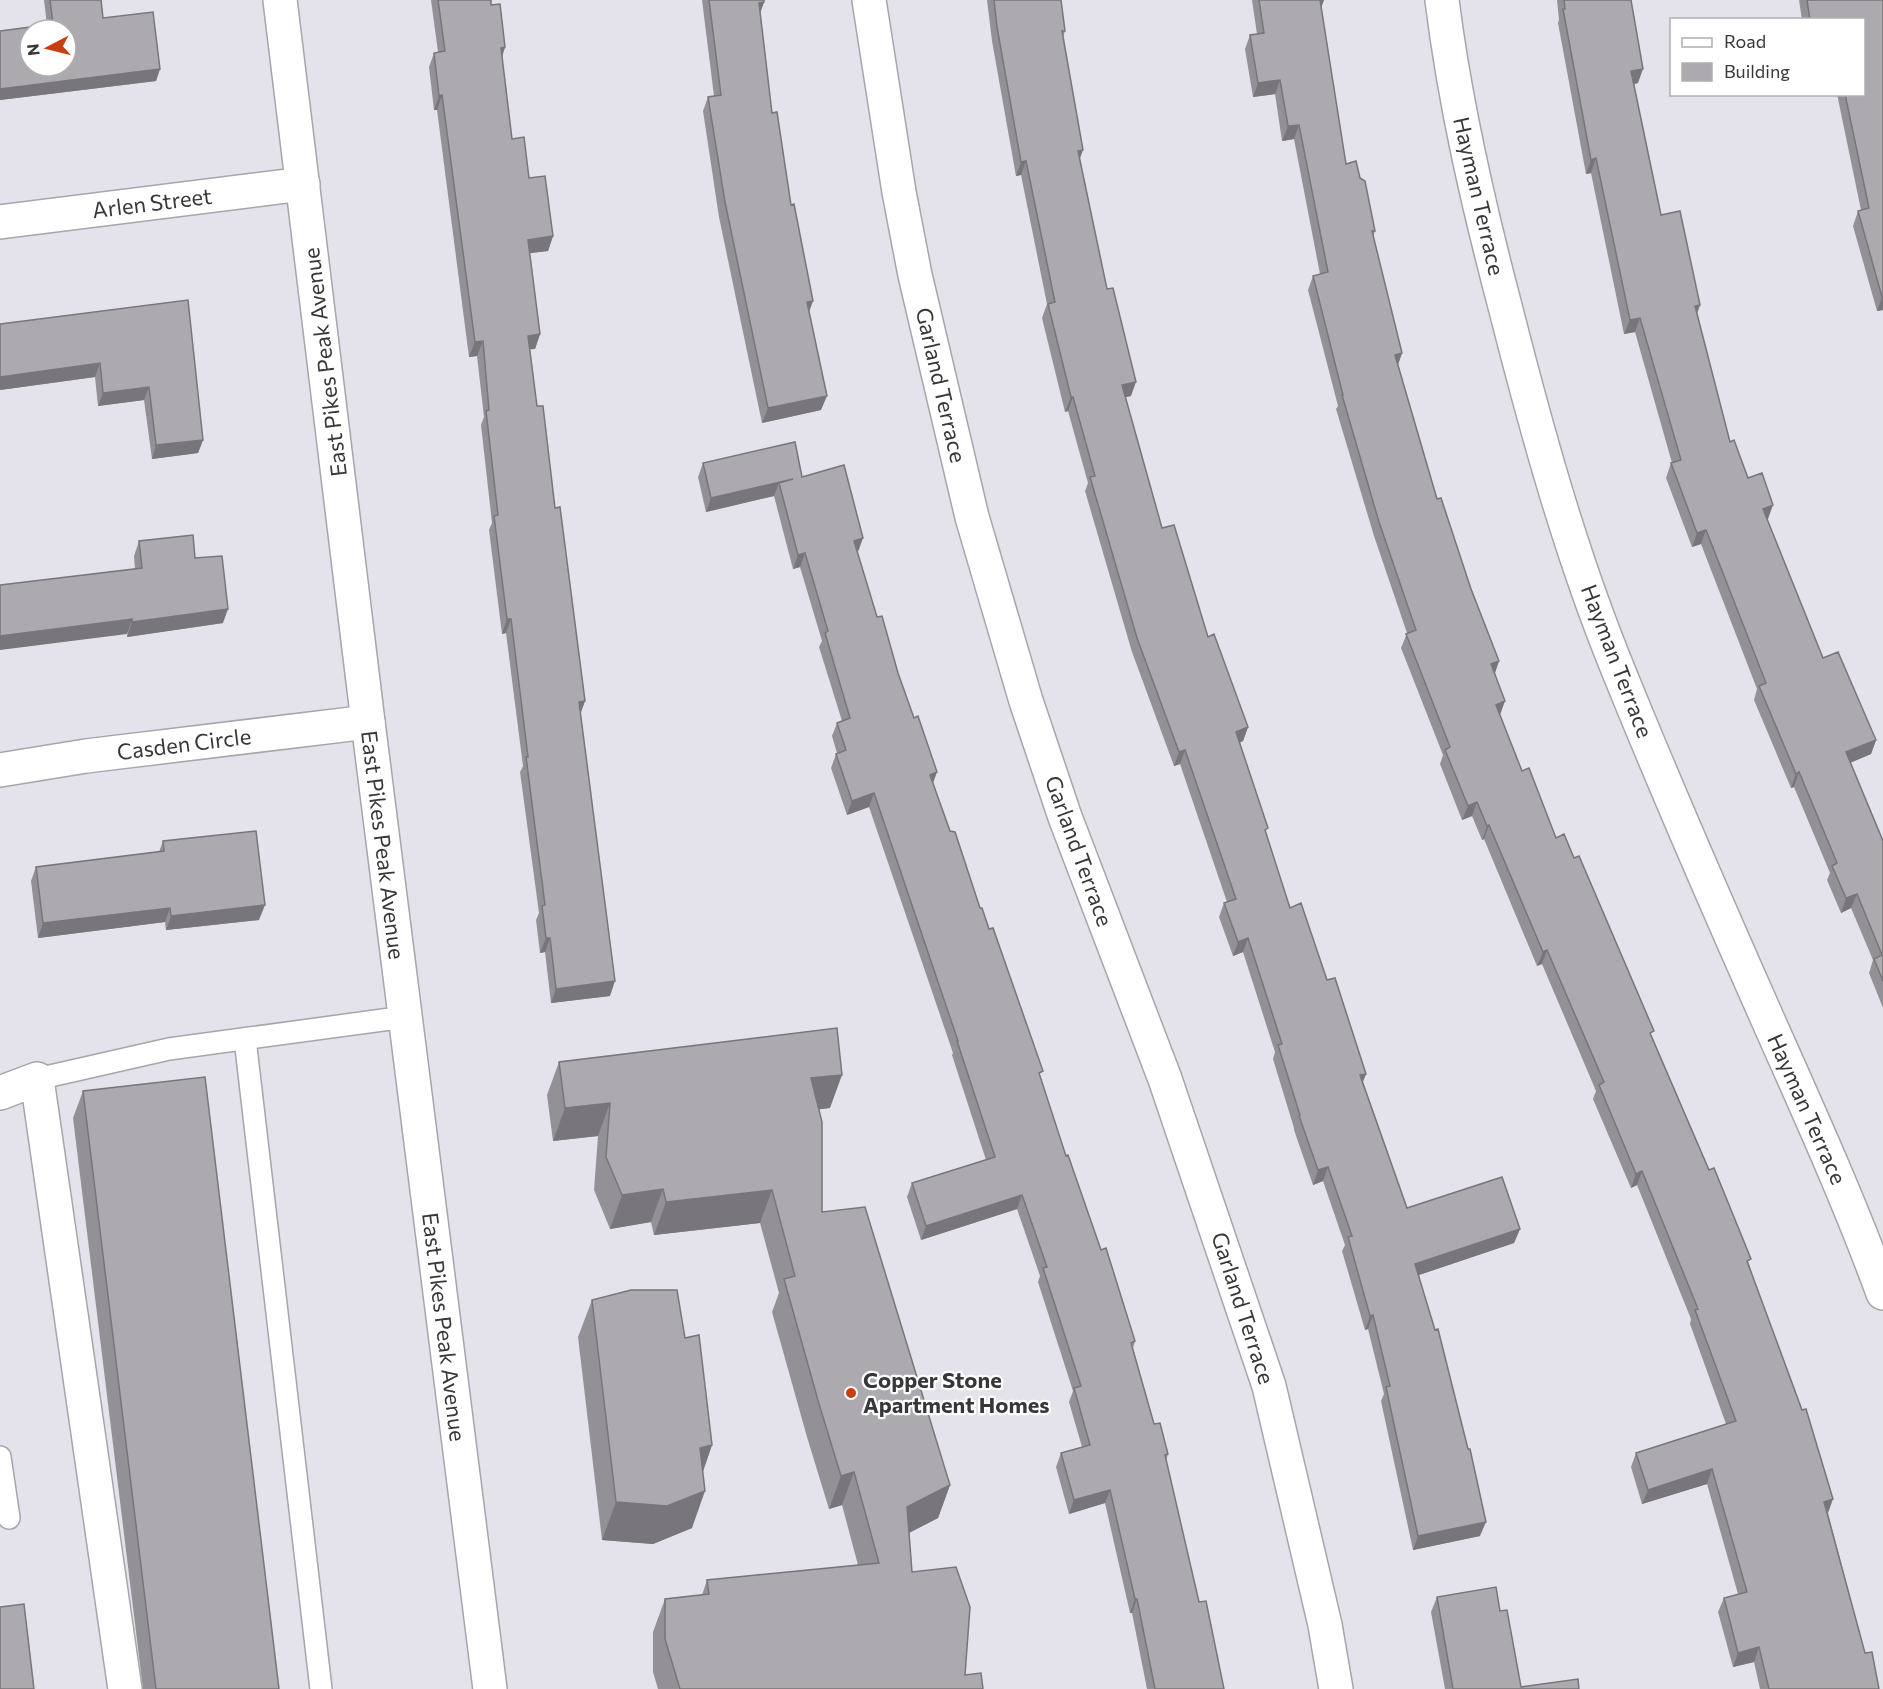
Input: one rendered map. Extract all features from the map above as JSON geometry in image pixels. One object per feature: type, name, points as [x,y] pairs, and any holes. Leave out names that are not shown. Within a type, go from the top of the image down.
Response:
[{"type":"street","name":"East Pikes Peak Avenue","points":[[280,0],[490,1689]]},
{"type":"street","name":"Garland Terrace","points":[[869,0],[899,192],[915,275],[972,517],[1047,765],[1165,1079],[1269,1386],[1325,1625],[1336,1689]]},
{"type":"street","name":"Hayman Terrace","points":[[1442,0],[1448,51],[1469,164],[1531,407],[1584,579],[1618,670],[1832,1164],[1883,1293]]},
{"type":"street","name":"Arlen Street","points":[[0,222],[303,184]]},
{"type":"street","name":"Casden Circle","points":[[0,770],[86,756],[368,722]]},
{"type":"street","points":[[0,1093],[37,1079],[125,1689]]},
{"type":"lane","points":[[37,1079],[169,1049],[405,1017]]},
{"type":"lane","points":[[245,1039],[321,1689]]},
{"type":"lane","points":[[0,1457],[9,1518]]},
{"type":"building","points":[[50,0],[101,0],[103,18],[153,12],[160,69],[0,89],[0,31],[18,29],[18,78],[78,78],[78,18],[52,18]]},
{"type":"building","points":[[438,0],[491,0],[491,5],[500,4],[505,47],[501,48],[512,139],[524,137],[529,178],[545,176],[553,236],[528,240],[540,334],[528,336],[537,406],[543,406],[555,508],[560,507],[585,701],[579,702],[615,981],[556,989],[550,938],[546,938],[542,906],[545,905],[511,619],[507,619],[494,516],[498,515],[486,411],[489,410],[483,341],[475,342],[442,95],[439,96],[434,53],[445,51]]},
{"type":"building","points":[[709,0],[764,0],[759,3],[772,113],[777,112],[791,205],[794,204],[813,301],[807,302],[827,396],[768,408],[725,202],[708,97],[721,95]]},
{"type":"building","points":[[994,0],[1061,0],[1065,31],[1062,31],[1083,150],[1078,151],[1107,289],[1113,288],[1136,382],[1122,385],[1162,528],[1174,525],[1208,637],[1214,634],[1248,727],[1236,732],[1268,828],[1265,830],[1290,908],[1301,903],[1327,980],[1335,978],[1366,1074],[1360,1075],[1407,1208],[1502,1177],[1520,1229],[1415,1264],[1435,1330],[1438,1329],[1468,1449],[1470,1449],[1486,1522],[1418,1536],[1386,1387],[1390,1386],[1373,1315],[1370,1316],[1348,1237],[1352,1236],[1328,1167],[1318,1170],[1299,1116],[1278,1045],[1282,1044],[1248,938],[1238,942],[1224,903],[1236,899],[1185,750],[1179,752],[1137,638],[1090,477],[1095,476],[1073,397],[1071,397],[1048,304],[1055,302],[1026,161],[1021,162]]},
{"type":"building","points":[[1259,0],[1320,0],[1346,164],[1356,161],[1360,178],[1365,181],[1375,231],[1372,231],[1402,353],[1395,355],[1437,499],[1441,498],[1471,589],[1499,661],[1491,664],[1505,701],[1496,705],[1522,771],[1529,768],[1556,838],[1564,834],[1574,858],[1579,856],[1654,1031],[1650,1033],[1709,1170],[1714,1168],[1751,1259],[1747,1261],[1802,1410],[1806,1409],[1833,1499],[1824,1502],[1865,1653],[1872,1652],[1879,1689],[1769,1689],[1759,1647],[1738,1653],[1724,1598],[1747,1592],[1712,1469],[1648,1490],[1636,1453],[1736,1421],[1695,1310],[1698,1309],[1642,1171],[1636,1174],[1599,1085],[1604,1082],[1547,950],[1543,952],[1489,825],[1487,826],[1477,802],[1468,806],[1445,750],[1450,747],[1406,634],[1416,630],[1379,522],[1342,395],[1313,276],[1328,272],[1299,125],[1288,126],[1280,80],[1258,83],[1250,35],[1264,33]]},
{"type":"building","points":[[1564,0],[1631,0],[1643,69],[1631,71],[1661,215],[1680,211],[1700,305],[1695,306],[1730,442],[1734,440],[1748,478],[1762,473],[1773,505],[1763,509],[1823,658],[1838,652],[1876,740],[1846,752],[1883,841],[1883,981],[1874,959],[1882,955],[1857,894],[1846,898],[1832,866],[1837,863],[1799,772],[1796,774],[1759,686],[1766,683],[1706,530],[1697,533],[1671,463],[1681,460],[1640,318],[1630,320],[1596,158],[1591,160],[1563,9],[1565,9]]},
{"type":"building","points":[[1807,0],[1883,0],[1883,297],[1858,211],[1869,208],[1845,96],[1865,96],[1865,18],[1810,18]]},
{"type":"building","points":[[188,300],[203,440],[156,445],[149,387],[103,393],[100,363],[0,377],[0,324]]},
{"type":"building","points":[[795,442],[802,477],[844,465],[863,538],[854,541],[877,617],[882,616],[914,718],[918,716],[937,772],[930,775],[950,831],[955,832],[980,908],[982,908],[989,929],[993,928],[1043,1071],[1039,1073],[1066,1156],[1068,1155],[1101,1250],[1106,1248],[1135,1341],[1131,1343],[1154,1424],[1160,1423],[1168,1454],[1165,1455],[1199,1602],[1206,1601],[1224,1689],[1155,1689],[1137,1599],[1135,1599],[1110,1490],[1074,1500],[1061,1453],[1090,1445],[1074,1388],[1081,1386],[1043,1268],[1047,1267],[1022,1195],[926,1226],[912,1183],[995,1157],[874,793],[852,801],[836,754],[846,750],[837,723],[850,718],[805,553],[798,555],[779,483],[793,479],[711,498],[703,463]]},
{"type":"building","points":[[193,535],[195,558],[222,556],[228,609],[0,636],[0,585],[142,568],[139,541]]},
{"type":"building","points":[[256,831],[265,905],[171,916],[170,908],[43,923],[36,867],[164,851],[163,841]]},
{"type":"building","points":[[837,1028],[842,1075],[811,1078],[822,1122],[822,1212],[865,1207],[950,1485],[907,1507],[912,1572],[956,1567],[970,1607],[965,1675],[981,1673],[983,1689],[680,1689],[665,1639],[665,1599],[709,1594],[707,1580],[879,1563],[854,1472],[841,1476],[819,1404],[784,1279],[795,1276],[772,1190],[666,1202],[663,1189],[622,1195],[606,1157],[610,1103],[565,1108],[559,1062]]},
{"type":"building","points":[[205,1077],[279,1689],[156,1689],[83,1091]]},
{"type":"building","points":[[631,1290],[677,1290],[685,1338],[699,1335],[712,1445],[700,1448],[705,1491],[667,1506],[616,1502],[592,1300]]},
{"type":"building","points":[[1496,1587],[1500,1611],[1507,1610],[1521,1687],[1578,1679],[1579,1689],[1453,1689],[1437,1597]]},
{"type":"building","points":[[24,1604],[34,1689],[0,1689],[0,1607]]},
{"type":"place","name":"Copper Stone Apartment Homes","points":[[851,1393]]}]
